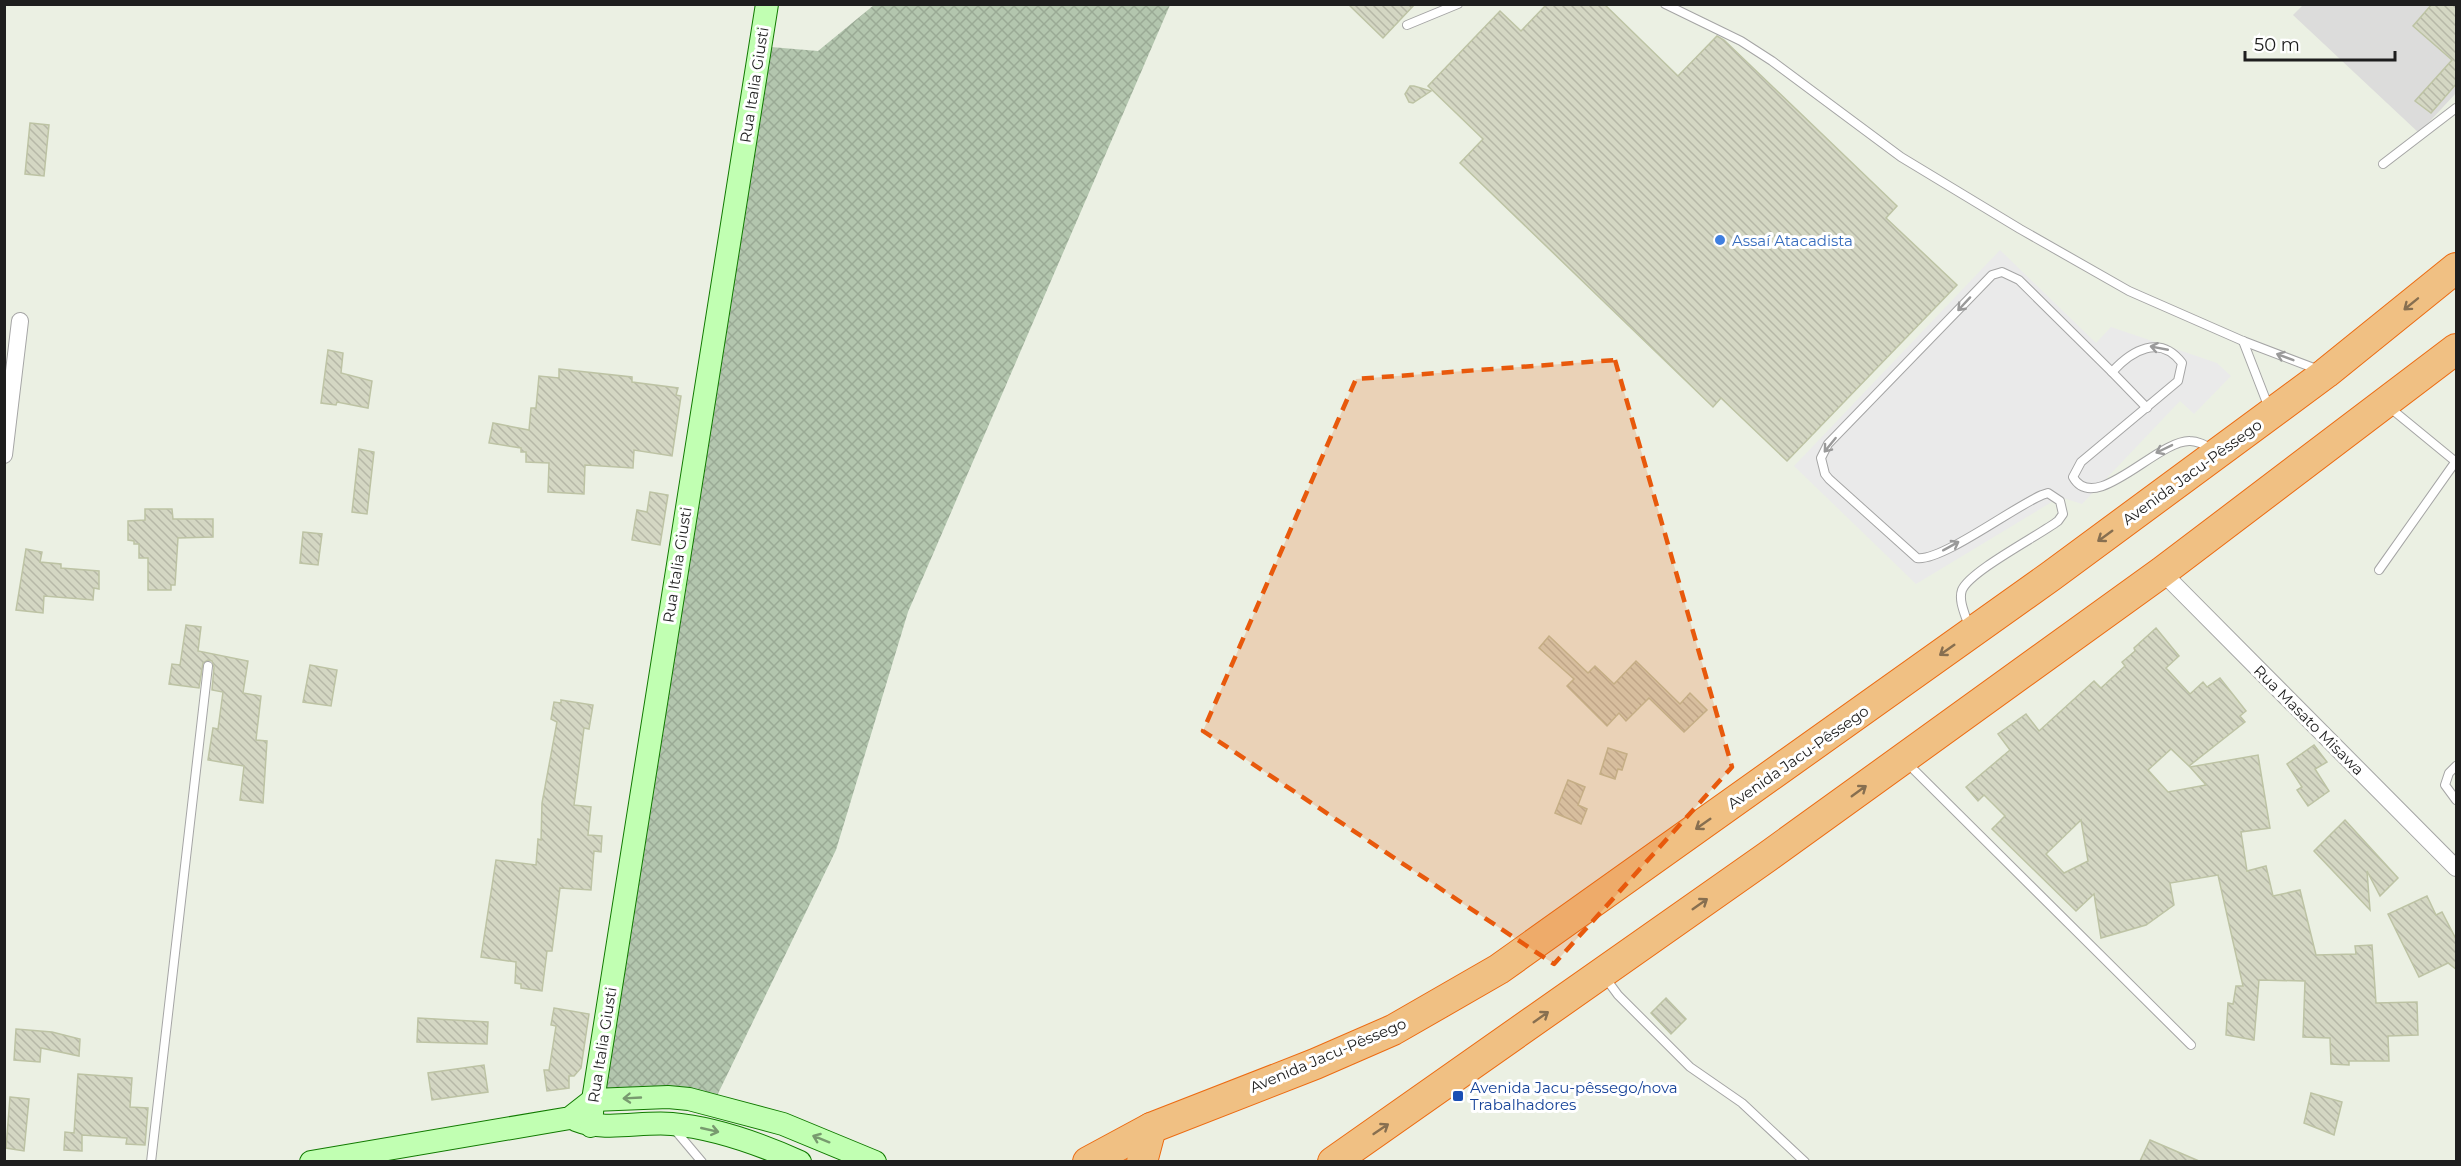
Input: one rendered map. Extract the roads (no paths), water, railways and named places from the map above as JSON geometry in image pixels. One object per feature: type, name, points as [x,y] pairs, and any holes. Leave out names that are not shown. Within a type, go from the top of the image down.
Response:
[{"type":"highway","name":"Avenida Jacu-Pêssego","points":[[1088,1161],[1151,1128],[1315,1064],[1393,1030],[1499,969],[1971,633],[2218,453],[2326,373],[2457,268]]},
{"type":"highway","points":[[1333,1161],[1602,974],[2162,572],[2457,349]]},
{"type":"highway","points":[[1142,1161],[1151,1128]]},
{"type":"street","name":"Rua Italia Giusti","points":[[591,1126],[593,1100],[767,4]]},
{"type":"street","points":[[4,455],[20,321]]},
{"type":"street","name":"Rua Masato Misawa","points":[[2162,572],[2457,868]]},
{"type":"street","points":[[311,1161],[570,1118],[593,1100],[668,1096],[713,1104],[783,1124],[875,1161]]},
{"type":"street","points":[[570,1118],[591,1126],[670,1124],[709,1130],[748,1141],[800,1161]]},
{"type":"lane","points":[[1407,25],[1458,4]]},
{"type":"lane","points":[[1665,4],[1741,41],[1773,60],[1894,152],[2020,229],[2129,291],[2243,341],[2326,373]]},
{"type":"lane","points":[[2383,164],[2457,108]]},
{"type":"lane","points":[[1971,633],[1961,602],[1965,586],[1983,570],[2058,521],[2063,514],[2060,501],[2048,493],[2042,495],[1931,557],[1917,558],[1829,479],[1822,465],[1824,449],[1979,288],[1997,273],[2010,275],[2019,280],[2147,408]]},
{"type":"lane","points":[[2243,341],[2271,414]]},
{"type":"lane","points":[[2112,372],[2131,355],[2146,346],[2163,347],[2176,355],[2182,363],[2181,376],[2147,408],[2081,462],[2073,477],[2077,483],[2090,490],[2102,487],[2158,452],[2179,442],[2197,442],[2218,453]]},
{"type":"lane","points":[[2379,570],[2456,461],[2386,404]]},
{"type":"lane","points":[[151,1161],[208,666]]},
{"type":"lane","points":[[1903,759],[2191,1045]]},
{"type":"lane","points":[[2457,766],[2449,773],[2445,786],[2457,800]]},
{"type":"lane","points":[[1602,974],[1618,995],[1690,1066],[1742,1103],[1805,1161]]},
{"type":"lane","points":[[670,1124],[702,1161]]},
{"type":"place","name":"Assaí Atacadista","points":[[1720,240]]},
{"type":"place","name":"Avenida Jacu-pêssego/nova Trabalhadores","points":[[1458,1096]]}]
